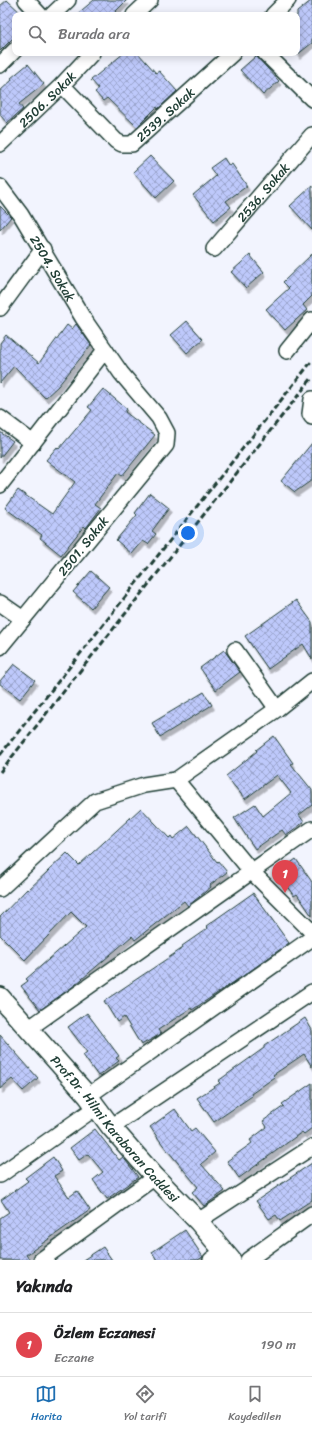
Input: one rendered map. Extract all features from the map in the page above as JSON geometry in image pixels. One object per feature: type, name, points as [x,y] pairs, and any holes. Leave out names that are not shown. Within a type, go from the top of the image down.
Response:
[{"type":"street","points":[[26,0],[37,12]]},
{"type":"street","points":[[55,12],[68,0]]},
{"type":"street","points":[[137,12],[150,0]]},
{"type":"street","points":[[276,12],[288,0]]},
{"type":"street","points":[[0,65],[12,53]]},
{"type":"street","name":"2506. Sokak","points":[[0,144],[62,85],[84,56]]},
{"type":"street","name":"2539. Sokak","points":[[62,85],[116,141],[122,144],[132,144],[230,56]]},
{"type":"street","points":[[268,56],[312,99]]},
{"type":"street","name":"2536. Sokak","points":[[214,250],[312,135]]},
{"type":"street","name":"2504. Sokak","points":[[0,187],[21,215],[43,249],[83,318],[105,350],[159,418],[167,433],[166,445]]},
{"type":"street","points":[[0,308],[43,249]]},
{"type":"street","points":[[287,351],[312,320]]},
{"type":"street","points":[[0,485],[105,350]]},
{"type":"street","points":[[312,399],[310,414],[312,418]]},
{"type":"street","points":[[0,418],[33,443]]},
{"type":"street","name":"2501. Sokak","points":[[0,647],[166,445]]},
{"type":"street","points":[[0,603],[23,619]]},
{"type":"street","points":[[235,650],[277,709]]},
{"type":"street","points":[[0,889],[95,801],[144,785],[176,780],[277,709],[312,681]]},
{"type":"street","points":[[176,780],[251,871],[312,932]]},
{"type":"street","points":[[28,1029],[312,829]]},
{"type":"street","points":[[0,1174],[91,1102],[312,938]]},
{"type":"street","points":[[111,1127],[312,992]]},
{"type":"street","name":"Prof.Dr. Hilmi Karaboran Caddesi","points":[[2,1004],[28,1029],[111,1127],[198,1221],[222,1257]]},
{"type":"street","points":[[198,1221],[312,1147]]},
{"type":"street","points":[[41,1260],[156,1177]]},
{"type":"street","points":[[248,1260],[312,1214]]},
{"type":"building","points":[[7,0],[20,12],[12,12],[12,39],[0,51],[0,6]]},
{"type":"building","points":[[94,0],[127,0],[115,12],[80,12]]},
{"type":"building","points":[[312,0],[312,43],[300,53],[300,12],[297,12]]},
{"type":"building","points":[[120,56],[141,56],[156,73],[159,71],[177,91],[158,109],[157,107],[137,127],[107,98],[103,101],[95,92],[99,89],[91,80]]},
{"type":"building","points":[[256,56],[279,81],[263,95],[240,70]]},
{"type":"building","points":[[28,64],[44,84],[19,104],[23,109],[7,123],[0,115],[0,91],[12,80],[11,78]]},
{"type":"building","points":[[150,156],[174,181],[156,198],[133,172]]},
{"type":"building","points":[[224,158],[229,166],[232,164],[247,186],[226,201],[231,207],[214,221],[193,195],[216,176],[210,168]]},
{"type":"building","points":[[312,186],[312,230],[290,206]]},
{"type":"building","points":[[0,206],[11,217],[0,230]]},
{"type":"building","points":[[312,254],[312,296],[303,305],[307,310],[285,330],[266,309],[289,288],[283,282]]},
{"type":"building","points":[[250,255],[264,272],[246,288],[231,272]]},
{"type":"building","points":[[187,321],[203,339],[187,353],[171,335]]},
{"type":"building","points":[[76,324],[91,345],[58,386],[45,398],[14,366],[0,383],[0,343],[6,335],[39,363],[67,325],[72,329]]},
{"type":"building","points":[[103,389],[127,409],[125,412],[155,435],[122,476],[118,473],[95,504],[101,508],[86,528],[84,526],[61,555],[40,538],[42,535],[5,508],[18,490],[52,514],[75,482],[46,460],[57,447],[59,449],[92,410],[88,407]]},
{"type":"building","points":[[0,432],[13,441],[0,458]]},
{"type":"building","points":[[312,443],[312,480],[295,492],[281,481]]},
{"type":"building","points":[[150,493],[169,508],[152,531],[156,534],[148,544],[143,541],[132,554],[116,540],[137,515],[135,513]]},
{"type":"building","points":[[91,571],[109,587],[91,608],[73,592]]},
{"type":"building","points":[[296,600],[312,622],[312,659],[303,644],[268,669],[245,636]]},
{"type":"building","points":[[224,650],[240,672],[216,690],[200,668]]},
{"type":"building","points":[[14,664],[35,680],[20,699],[0,684],[0,681]]},
{"type":"building","points":[[204,692],[212,705],[160,737],[152,723]]},
{"type":"building","points":[[274,736],[293,763],[291,764],[312,790],[312,805],[299,815],[304,822],[286,835],[282,830],[255,849],[234,818],[255,804],[263,816],[291,793],[277,775],[245,799],[226,776]]},
{"type":"building","points":[[141,808],[169,838],[171,836],[173,839],[189,826],[217,862],[218,861],[227,872],[210,885],[211,887],[188,906],[184,901],[135,940],[132,936],[75,985],[40,1010],[21,986],[28,981],[26,979],[86,927],[71,912],[25,960],[0,935],[0,917],[27,889],[28,890],[67,853],[79,865]]},
{"type":"building","points":[[296,859],[312,882],[312,916],[297,894],[294,896],[277,873]]},
{"type":"building","points":[[253,893],[289,943],[192,1010],[191,1008],[158,1030],[161,1034],[141,1045],[124,1017],[117,1022],[104,1001],[183,948],[182,946],[208,928],[206,926]]},
{"type":"building","points":[[87,1013],[119,1056],[116,1058],[119,1061],[98,1076],[83,1055],[87,1052],[68,1027]]},
{"type":"building","points":[[305,1018],[312,1030],[312,1067],[304,1054],[273,1075],[275,1077],[251,1094],[252,1096],[214,1122],[197,1098],[220,1083],[218,1081],[264,1048],[264,1046]]},
{"type":"building","points":[[0,1035],[38,1078],[23,1091],[12,1079],[0,1089]]},
{"type":"building","points":[[312,1083],[312,1128],[304,1134],[302,1132],[239,1178],[227,1161],[252,1143],[250,1140],[267,1127],[263,1121],[284,1106],[282,1104]]},
{"type":"building","points":[[175,1109],[191,1131],[195,1128],[215,1152],[201,1164],[225,1191],[204,1206],[192,1192],[198,1187],[150,1127]]},
{"type":"building","points":[[95,1129],[119,1160],[123,1157],[138,1177],[107,1199],[93,1180],[103,1172],[88,1154],[79,1160],[70,1148]]},
{"type":"building","points":[[53,1157],[62,1171],[54,1176],[69,1197],[77,1191],[90,1210],[26,1255],[30,1260],[0,1260],[0,1218],[9,1212],[1,1200],[28,1181],[25,1178]]},
{"type":"building","points":[[312,1163],[312,1200],[280,1221],[276,1215],[269,1219],[256,1201]]},
{"type":"building","points":[[185,1230],[203,1257],[198,1260],[157,1260],[152,1252]]},
{"type":"building","points":[[103,1247],[112,1260],[83,1260]]},
{"type":"railway","points":[[0,755],[312,361]]},
{"type":"railway","points":[[0,772],[312,378]]},
{"type":"place","name":"Özlem Eczanesi","points":[[285,893]]}]
